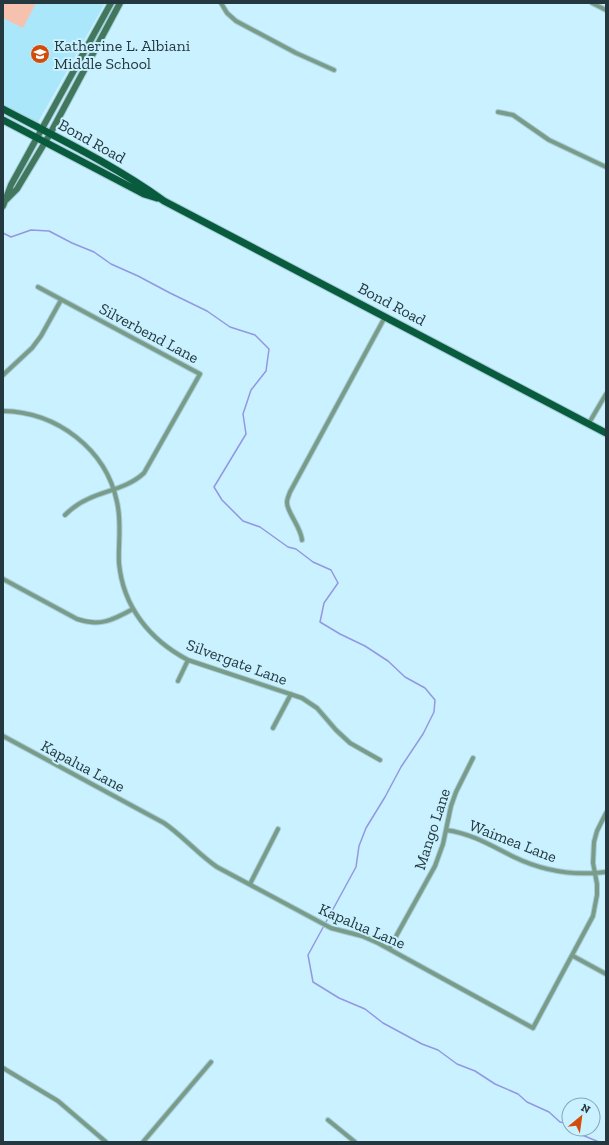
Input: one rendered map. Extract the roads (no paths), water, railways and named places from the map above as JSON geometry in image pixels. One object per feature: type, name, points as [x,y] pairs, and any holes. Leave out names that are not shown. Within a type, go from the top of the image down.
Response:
[{"type":"main road","points":[[4,203],[10,185],[111,3]]},
{"type":"main road","points":[[4,203],[17,189],[50,134],[120,3]]},
{"type":"main road","name":"Bond Road","points":[[3,109],[106,163],[132,178],[164,201]]},
{"type":"main road","name":"Bond Road","points":[[3,120],[44,143],[144,194],[164,201],[606,433]]},
{"type":"main road","points":[[91,167],[106,171],[125,180],[132,178]]},
{"type":"street","points":[[221,3],[227,13],[236,20],[296,53],[334,70]]},
{"type":"street","points":[[592,3],[606,10]]},
{"type":"street","points":[[498,112],[513,115],[549,140],[606,167]]},
{"type":"street","name":"Silverbend Lane","points":[[38,287],[200,374],[148,468],[139,478],[114,490]]},
{"type":"street","points":[[3,375],[32,348],[41,336],[61,300]]},
{"type":"street","points":[[302,540],[302,534],[287,502],[290,492],[385,316]]},
{"type":"street","points":[[589,423],[606,394]]},
{"type":"street","name":"Silvergate Lane","points":[[3,411],[18,412],[42,418],[60,426],[76,436],[85,444],[99,461],[114,490],[119,514],[120,573],[126,592],[133,609],[156,638],[171,650],[188,660],[302,698],[317,708],[342,736],[380,760]]},
{"type":"street","points":[[64,515],[89,499],[114,490]]},
{"type":"street","points":[[3,579],[84,622],[101,623],[109,621],[133,609]]},
{"type":"street","points":[[178,681],[188,660]]},
{"type":"street","points":[[273,728],[291,694]]},
{"type":"street","name":"Kapalua Lane","points":[[3,736],[164,823],[180,835],[206,860],[217,867],[331,928],[362,936],[389,949],[533,1028],[590,922],[594,911],[597,895],[593,858],[594,842],[597,831],[606,812]]},
{"type":"street","name":"Mango Lane","points":[[389,949],[435,866],[443,844],[450,806],[473,758]]},
{"type":"street","points":[[250,884],[278,829]]},
{"type":"street","name":"Waimea Lane","points":[[446,830],[473,837],[513,857],[538,867],[569,873],[595,874],[606,872]]},
{"type":"street","points":[[572,956],[606,974]]},
{"type":"street","points":[[143,1142],[211,1062]]},
{"type":"street","points":[[3,1068],[58,1101],[106,1142]]},
{"type":"street","points":[[328,1120],[355,1142]]},
{"type":"waterway","points":[[3,233],[11,237],[31,230],[49,231],[94,252],[111,264],[207,311],[230,327],[255,335],[269,349],[266,371],[251,390],[243,414],[246,434],[214,487],[222,500],[243,521],[260,527],[288,547],[296,549],[313,562],[331,570],[338,583],[324,603],[320,622],[365,646],[388,661],[405,677],[425,688],[435,700],[434,712],[423,734],[401,767],[366,828],[359,846],[356,867],[308,955],[313,982],[339,998],[365,1009],[383,1023],[422,1044],[438,1050],[457,1064],[475,1071],[495,1084],[518,1094],[527,1102],[549,1112],[561,1122]]},
{"type":"waterway","points":[[587,1137],[599,1142]]},
{"type":"place","name":"Katherine L. Albiani Middle School","points":[[40,54]]}]
